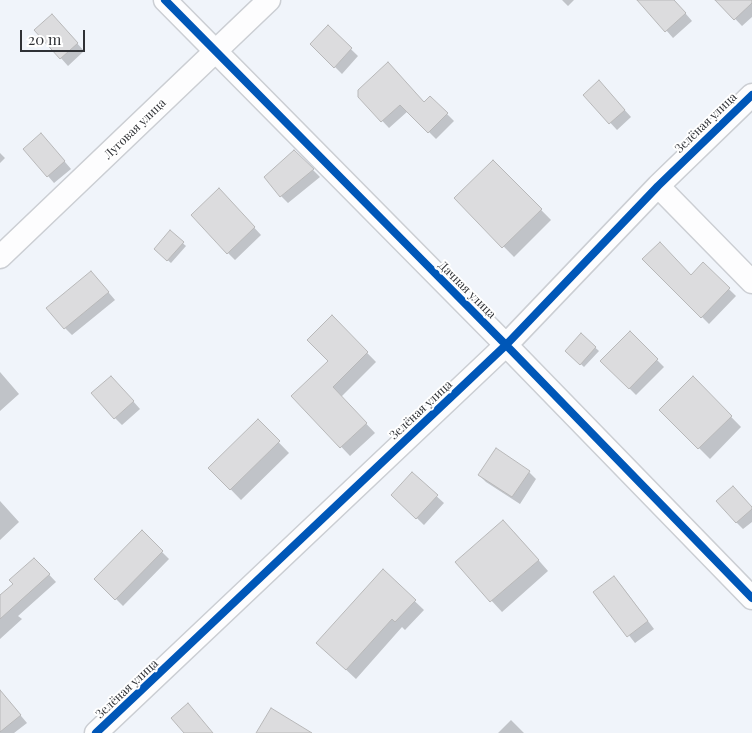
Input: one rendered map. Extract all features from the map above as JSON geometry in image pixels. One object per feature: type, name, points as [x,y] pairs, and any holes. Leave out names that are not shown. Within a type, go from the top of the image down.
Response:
[{"type":"street","name":"Дачная улица","points":[[165,0],[506,345],[752,598]]},
{"type":"street","name":"Луговая улица","points":[[0,256],[269,0]]},
{"type":"street","name":"Зелёная улица","points":[[96,733],[506,345],[658,186],[752,94]]},
{"type":"street","points":[[658,186],[752,282]]},
{"type":"building","points":[[637,0],[674,0],[686,13],[665,32]]},
{"type":"building","points":[[715,0],[752,0],[752,3],[734,20]]},
{"type":"building","points":[[52,14],[78,43],[60,59],[34,30]]},
{"type":"building","points":[[328,25],[352,48],[334,68],[310,44]]},
{"type":"building","points":[[388,62],[424,102],[430,96],[448,113],[428,133],[400,105],[381,122],[358,97],[358,90]]},
{"type":"building","points":[[599,80],[625,110],[609,124],[583,95]]},
{"type":"building","points":[[41,133],[65,161],[47,177],[23,149]]},
{"type":"building","points":[[294,150],[314,169],[280,197],[264,177]]},
{"type":"building","points":[[493,160],[542,209],[502,248],[454,198]]},
{"type":"building","points":[[219,188],[255,227],[227,254],[191,215]]},
{"type":"building","points":[[170,230],[184,242],[167,261],[154,249]]},
{"type":"building","points":[[660,242],[691,275],[703,262],[730,288],[701,318],[642,259]]},
{"type":"building","points":[[91,271],[109,292],[64,329],[46,308]]},
{"type":"building","points":[[332,315],[368,352],[333,387],[367,423],[340,448],[291,396],[328,361],[307,340]]},
{"type":"building","points":[[630,331],[658,359],[629,389],[600,361]]},
{"type":"building","points":[[581,333],[596,347],[580,365],[565,351]]},
{"type":"building","points":[[111,376],[134,401],[114,419],[91,393]]},
{"type":"building","points":[[693,376],[732,416],[698,449],[659,410]]},
{"type":"building","points":[[258,419],[280,441],[230,490],[208,468]]},
{"type":"building","points":[[496,448],[530,471],[512,497],[478,475]]},
{"type":"building","points":[[412,472],[438,495],[416,519],[391,495]]},
{"type":"building","points":[[733,486],[752,507],[736,523],[716,501]]},
{"type":"building","points":[[503,520],[539,560],[490,602],[455,562]]},
{"type":"building","points":[[142,530],[163,551],[115,600],[94,579]]},
{"type":"building","points":[[34,558],[50,574],[0,619],[0,595],[13,584],[9,580]]},
{"type":"building","points":[[383,569],[416,600],[395,622],[392,619],[346,670],[316,643]]},
{"type":"building","points":[[614,576],[648,621],[627,637],[593,592]]},
{"type":"building","points":[[0,690],[21,715],[0,732]]},
{"type":"building","points":[[188,703],[213,733],[184,733],[171,718]]},
{"type":"building","points":[[271,708],[312,733],[256,733]]},
{"type":"cycle path","points":[[165,0],[506,345],[752,598]]},
{"type":"cycle path","points":[[96,733],[506,345],[658,186],[752,95]]}]
